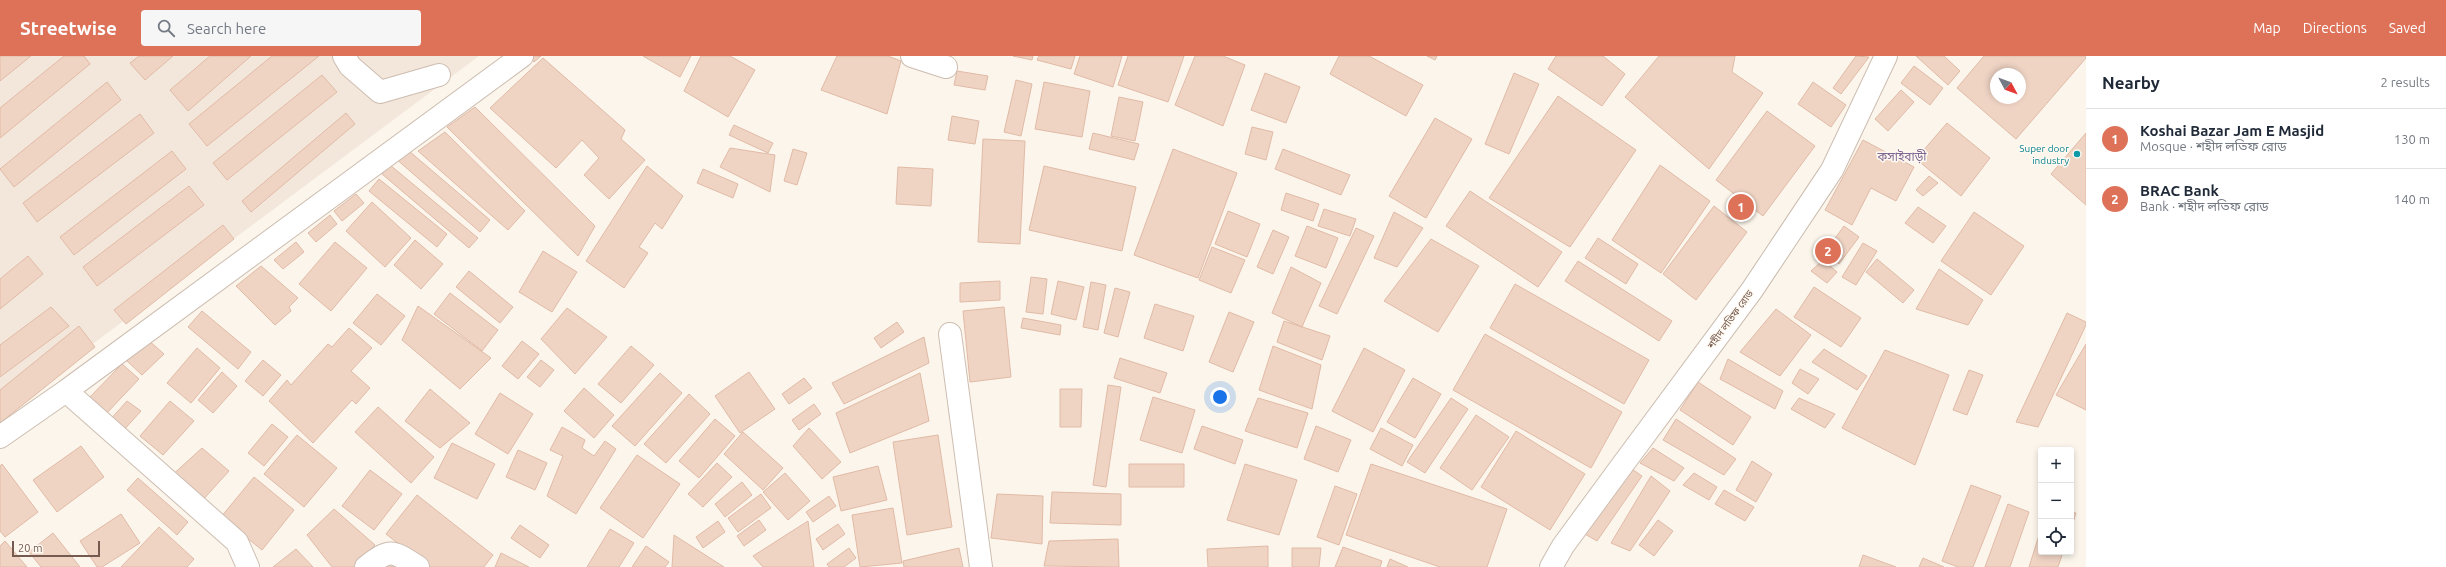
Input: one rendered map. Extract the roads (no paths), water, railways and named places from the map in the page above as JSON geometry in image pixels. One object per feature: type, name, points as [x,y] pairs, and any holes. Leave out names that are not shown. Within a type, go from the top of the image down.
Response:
[{"type":"street","points":[[0,437],[66,391],[522,56]]},
{"type":"street","points":[[912,56],[946,67]]},
{"type":"street","name":"শহীদ লতিফ রোড","points":[[1551,567],[1563,546],[1752,290],[1832,170],[1886,56]]},
{"type":"street","points":[[351,59],[380,92],[440,75]]},
{"type":"street","points":[[950,334],[981,567]]},
{"type":"street","points":[[66,391],[237,542],[248,567]]},
{"type":"street","points":[[366,567],[382,554],[393,553],[418,567]]},
{"type":"place","name":"Super door industry","points":[[2077,154]]},
{"type":"place","name":"Koshai Bazar Jam E Masjid","points":[[1741,207]]},
{"type":"place","name":"BRAC Bank","points":[[1828,251]]},
{"type":"district","name":"কসাইবাড়ী","points":[[1902,157]]}]
